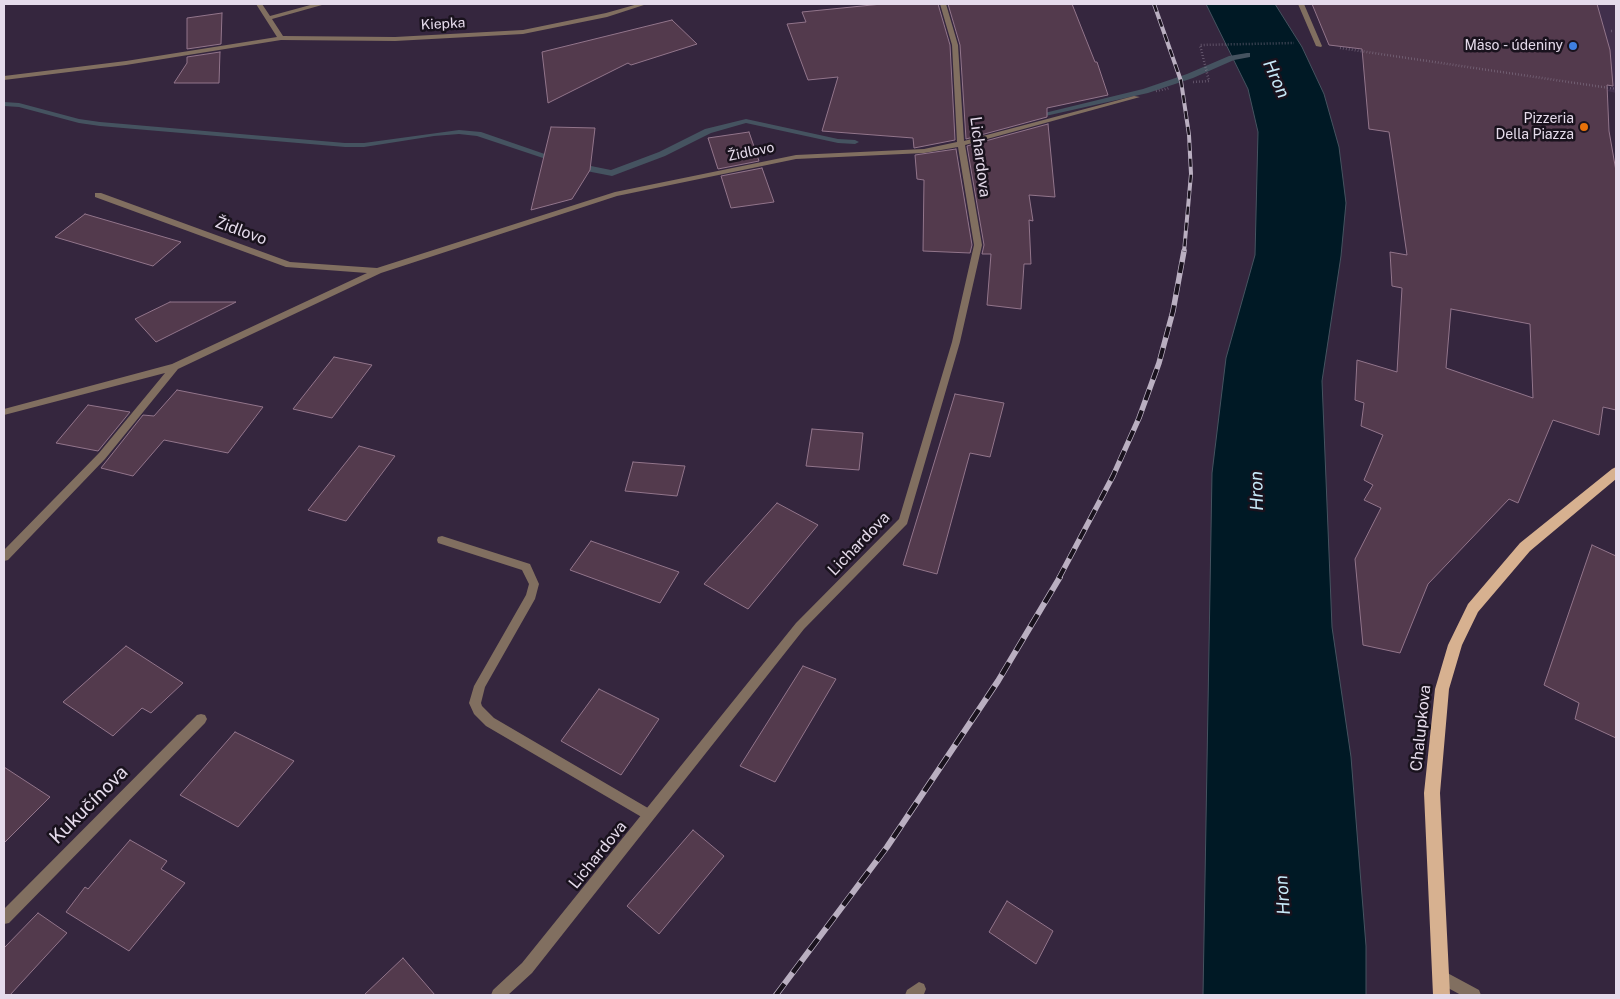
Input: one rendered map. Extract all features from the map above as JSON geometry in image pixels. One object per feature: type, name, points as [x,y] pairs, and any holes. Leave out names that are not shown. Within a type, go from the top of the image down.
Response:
[{"type":"main road","name":"Chalupkova","points":[[1441,995],[1432,793],[1442,689],[1455,645],[1473,608],[1525,547],[1616,472]]},
{"type":"street","points":[[259,4],[281,38]]},
{"type":"street","points":[[268,18],[320,4]]},
{"type":"street","name":"Kiepka","points":[[4,78],[126,63],[281,38],[395,40],[523,32],[607,15],[644,4]]},
{"type":"street","name":"Lichardova","points":[[498,995],[527,968],[800,626],[903,521],[956,342],[978,246],[961,144],[954,45],[943,4]]},
{"type":"street","points":[[1301,4],[1319,46]]},
{"type":"street","name":"Židlovo","points":[[4,412],[175,367],[378,271],[615,194],[796,157],[924,151],[961,144],[1136,97]]},
{"type":"street","name":"Židlovo","points":[[98,195],[289,265],[378,271]]},
{"type":"street","name":"Židlovo","points":[[4,557],[102,456],[175,367]]},
{"type":"street","points":[[442,540],[526,567],[534,584],[531,596],[480,686],[475,702],[478,710],[490,722],[649,815]]},
{"type":"street","name":"Kukučínova","points":[[4,918],[201,719]]},
{"type":"street","points":[[1440,976],[1474,995]]},
{"type":"path","points":[[1193,82],[1206,83],[1208,81],[1199,48],[1200,45],[1309,43],[1616,89]]},
{"type":"shaded area","points":[[1597,4],[1616,4],[1616,93],[1607,91],[1613,86],[1609,47]]},
{"type":"water","name":"Hron","points":[[1206,4],[1275,4],[1302,47],[1324,94],[1339,147],[1346,203],[1341,256],[1322,381],[1332,627],[1351,757],[1366,946],[1366,995],[1203,995],[1212,473],[1226,358],[1255,255],[1258,132],[1248,89]]},
{"type":"building","points":[[882,4],[938,4],[950,45],[955,140],[914,148],[913,138],[822,131],[838,77],[808,80],[787,24],[806,22],[802,12]]},
{"type":"building","points":[[948,4],[1072,4],[1095,62],[1097,62],[1108,95],[1047,108],[1047,117],[966,139],[960,45]]},
{"type":"building","points":[[1312,4],[1597,4],[1610,50],[1613,86],[1607,85],[1609,131],[1616,171],[1616,410],[1603,407],[1599,435],[1553,420],[1518,503],[1509,499],[1428,584],[1400,653],[1363,645],[1355,559],[1381,508],[1364,500],[1373,485],[1364,480],[1383,435],[1361,426],[1364,403],[1355,400],[1357,360],[1397,372],[1402,288],[1392,286],[1390,252],[1407,255],[1389,132],[1369,129],[1362,49],[1329,45]],"holes":[[[1451,309],[1530,324],[1533,398],[1446,368]]]},
{"type":"building","points":[[222,13],[221,44],[187,49],[187,18]]},
{"type":"building","points":[[672,20],[697,44],[631,65],[628,63],[548,103],[542,52]]},
{"type":"building","points":[[220,52],[219,83],[174,83],[187,63],[187,57]]},
{"type":"building","points":[[1048,124],[1055,197],[1029,195],[1033,221],[1029,220],[1031,264],[1024,264],[1021,309],[987,305],[991,254],[982,254],[984,245],[967,146]]},
{"type":"building","points":[[551,127],[595,128],[590,170],[572,199],[531,210]]},
{"type":"building","points":[[749,132],[759,161],[718,169],[708,138]]},
{"type":"building","points":[[956,149],[972,245],[970,253],[923,251],[924,180],[917,179],[915,155]]},
{"type":"building","points":[[762,168],[774,202],[731,208],[721,176]]},
{"type":"building","points":[[85,214],[181,242],[153,266],[55,237]]},
{"type":"building","points":[[170,302],[236,302],[156,342],[135,319]]},
{"type":"building","points":[[334,357],[372,365],[332,418],[293,409]]},
{"type":"building","points":[[177,390],[263,407],[228,453],[164,440],[133,476],[101,468],[143,415],[154,416]]},
{"type":"building","points":[[955,394],[1004,403],[990,457],[970,453],[937,574],[903,565]]},
{"type":"building","points":[[88,405],[130,412],[98,451],[56,443]]},
{"type":"building","points":[[812,429],[863,433],[859,470],[806,466]]},
{"type":"building","points":[[359,446],[395,456],[346,521],[308,510]]},
{"type":"building","points":[[633,462],[685,466],[677,496],[625,491]]},
{"type":"building","points":[[777,503],[818,525],[748,609],[704,584]]},
{"type":"building","points":[[591,541],[679,572],[660,603],[570,570]]},
{"type":"building","points":[[1592,545],[1616,556],[1616,738],[1575,719],[1579,703],[1544,685]]},
{"type":"building","points":[[126,646],[183,683],[151,713],[142,708],[113,736],[63,702]]},
{"type":"building","points":[[803,666],[836,679],[775,782],[740,766]]},
{"type":"building","points":[[599,689],[659,719],[621,775],[561,741]]},
{"type":"building","points":[[235,732],[294,761],[238,827],[180,795]]},
{"type":"building","points":[[4,767],[50,797],[4,843]]},
{"type":"building","points":[[693,830],[724,856],[659,934],[627,906]]},
{"type":"building","points":[[130,840],[167,861],[161,869],[185,883],[129,951],[66,912],[85,887],[88,889]]},
{"type":"building","points":[[1007,901],[1053,931],[1036,964],[989,932]]},
{"type":"building","points":[[38,913],[67,933],[10,995],[4,995],[4,948]]},
{"type":"building","points":[[403,958],[435,995],[364,995]]},
{"type":"waterway","points":[[1032,117],[1145,91],[1190,76],[1232,58],[1247,55]]},
{"type":"waterway","points":[[4,104],[19,105],[79,121],[100,124],[345,145],[364,145],[459,132],[478,134],[558,160]]},
{"type":"waterway","points":[[576,166],[612,173],[662,154],[708,131],[746,121],[838,141],[855,142]]},
{"type":"railway","points":[[1154,4],[1181,81],[1189,135],[1191,174],[1184,252]]},
{"type":"railway","points":[[1059,578],[1113,476],[1139,418],[1159,363],[1173,311],[1184,251]]},
{"type":"railway","points":[[776,995],[887,847],[998,681],[1060,577]]},
{"type":"place","name":"Mäso - údeniny","points":[[1573,46]]},
{"type":"place","name":"Pizzeria Della Piazza","points":[[1584,127]]}]
